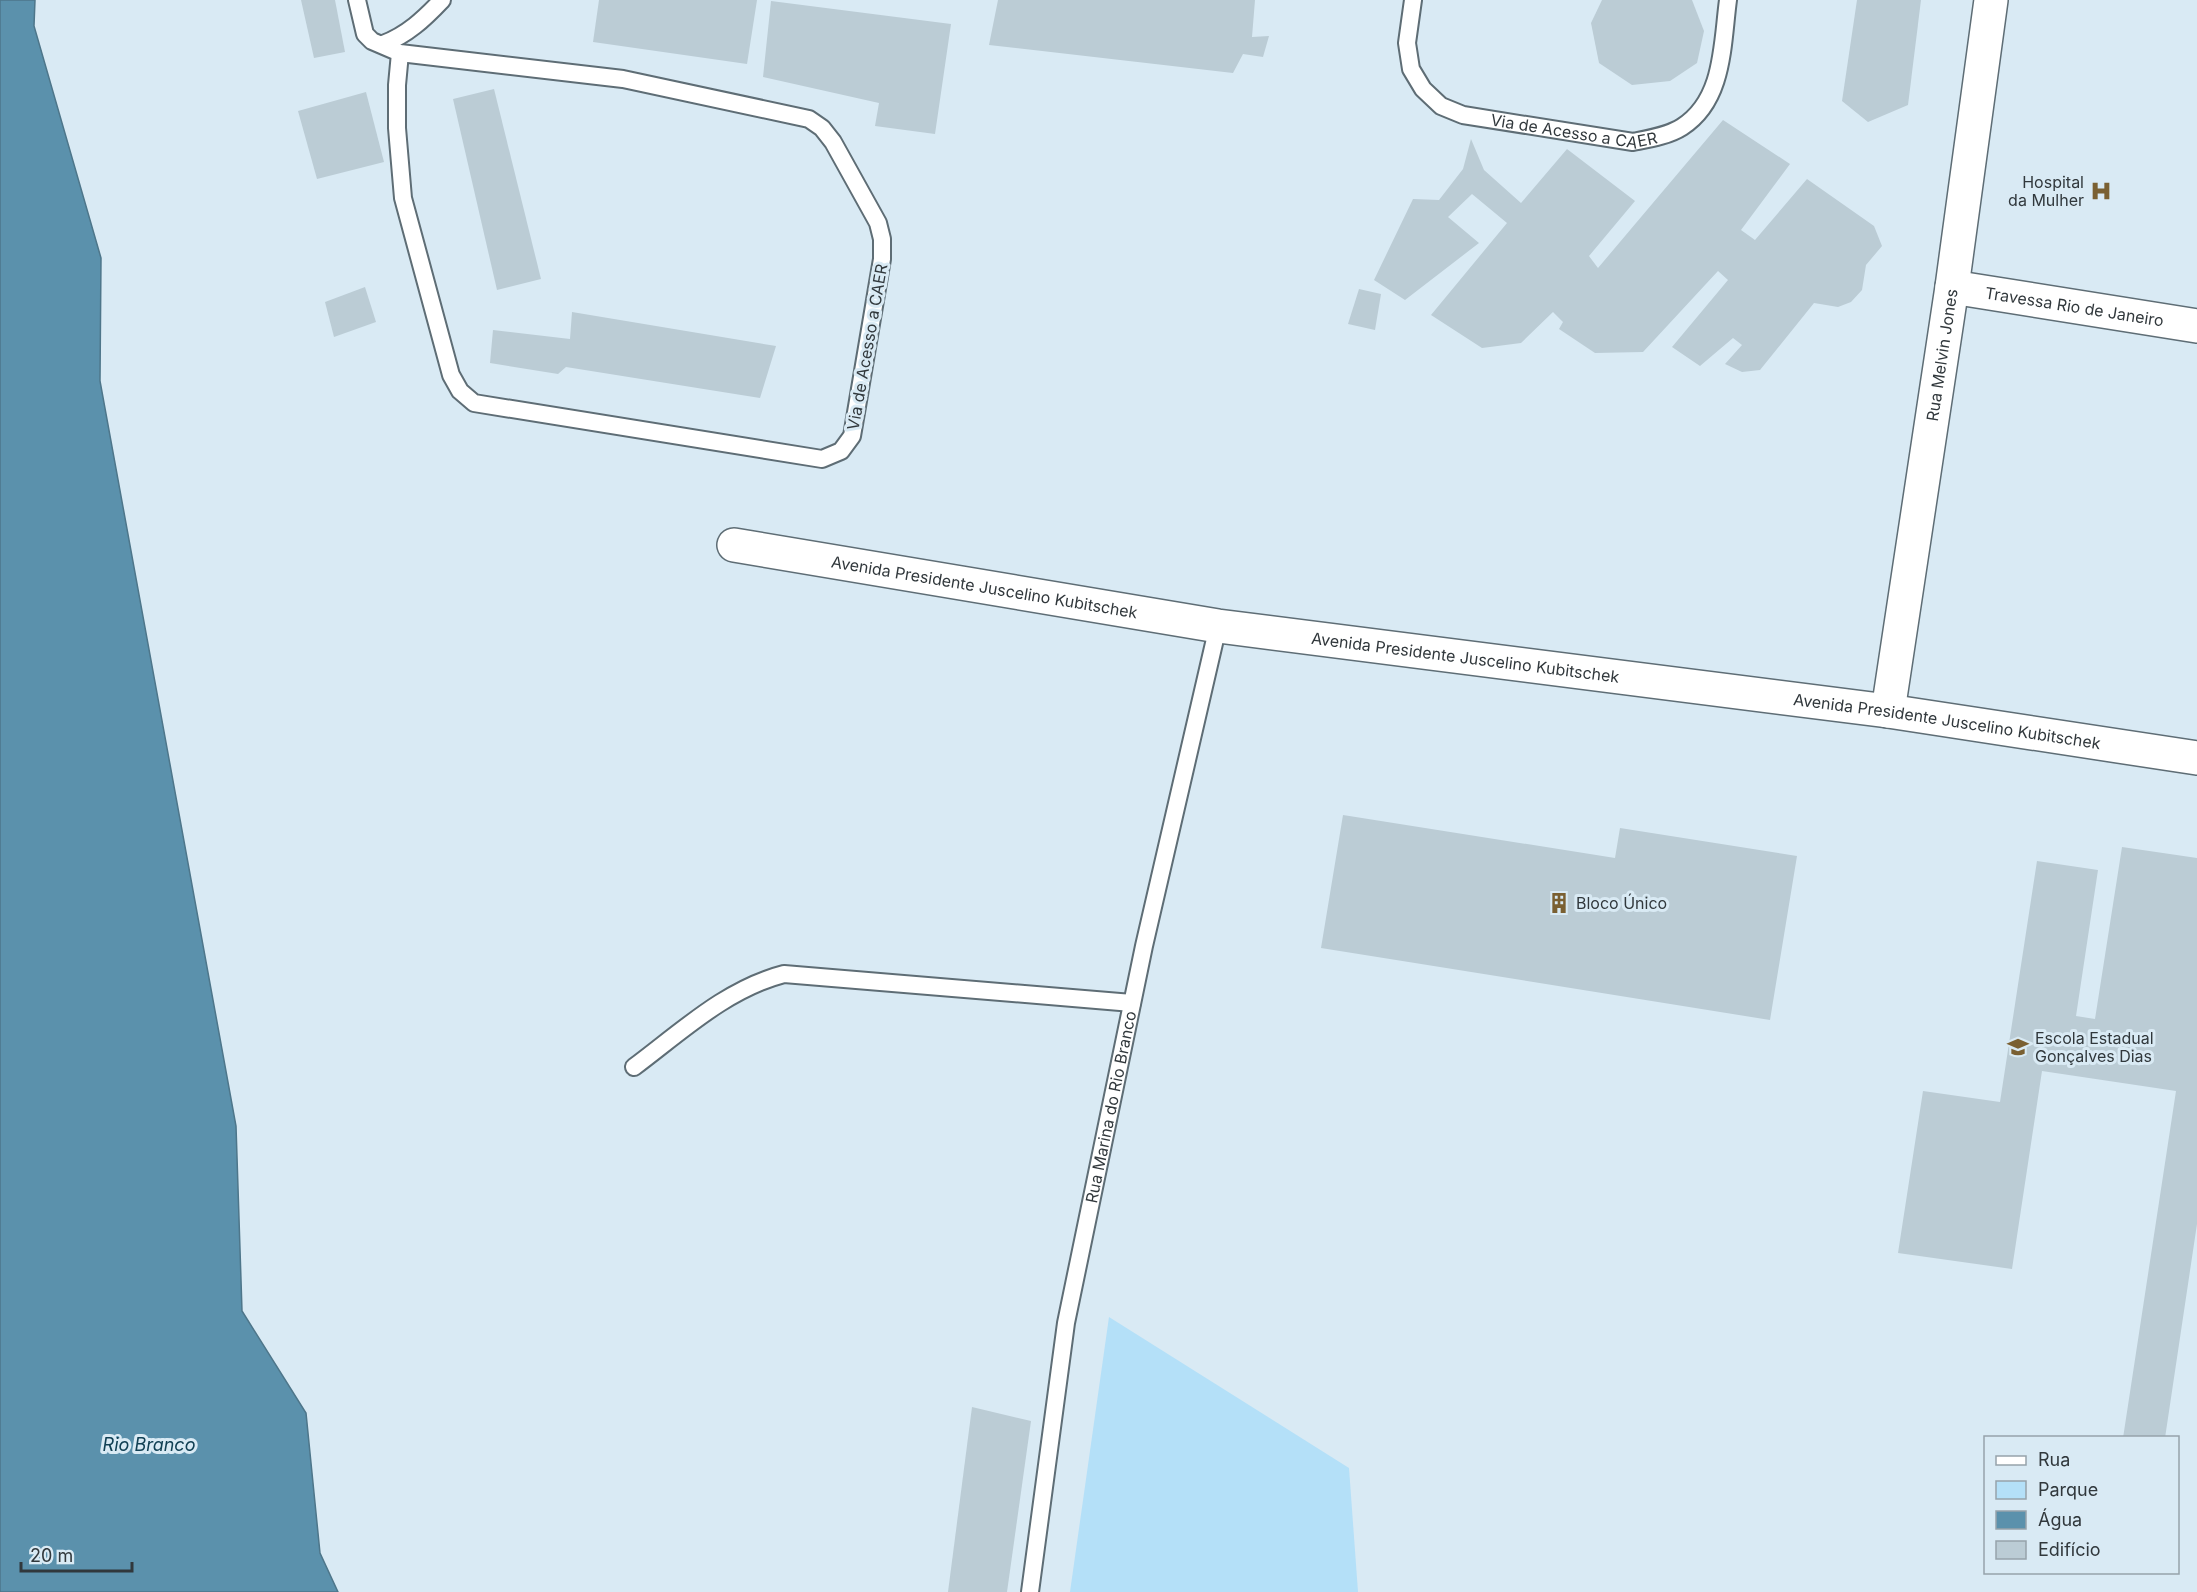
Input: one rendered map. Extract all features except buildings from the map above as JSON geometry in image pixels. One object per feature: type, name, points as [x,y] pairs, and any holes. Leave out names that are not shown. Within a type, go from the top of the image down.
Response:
[{"type":"street","name":"Rua Melvin Jones","points":[[1888,711],[1952,287],[1991,0]]},
{"type":"street","name":"Travessa Rio de Janeiro","points":[[1952,287],[2197,326]]},
{"type":"street","name":"Avenida Presidente Juscelino Kubitschek","points":[[734,545],[1218,626],[1888,711],[2197,759]]},
{"type":"lane","name":"Via de Acesso a CAER","points":[[357,0],[366,34],[372,41],[400,53],[623,79],[809,119],[822,128],[833,142],[878,223],[882,239],[882,259],[852,436],[840,451],[822,459],[474,403],[460,391],[451,375],[403,198],[397,128],[400,53]]},
{"type":"lane","points":[[383,44],[400,37],[423,20],[442,0]]},
{"type":"lane","name":"Via de Acesso a CAER","points":[[1413,0],[1407,43],[1411,69],[1422,89],[1441,105],[1463,115],[1633,142],[1681,128],[1702,108],[1716,85],[1728,0]]},
{"type":"lane","name":"Rua Marina do Rio Branco","points":[[1030,1592],[1066,1323],[1132,1003],[1218,626]]},
{"type":"lane","points":[[634,1067],[732,994],[761,980],[784,974],[1132,1003]]},
{"type":"green space","points":[[1109,1317],[1349,1468],[1358,1592],[1070,1592]]},
{"type":"water","name":"Rio Branco","points":[[0,0],[35,0],[34,26],[101,258],[100,381],[236,1126],[242,1311],[306,1413],[320,1553],[338,1592],[0,1592]]},
{"type":"place","name":"Hospital da Mulher","points":[[2101,191]]},
{"type":"place","name":"Bloco Único","points":[[1559,903]]},
{"type":"place","name":"Escola Estadual Gonçalves Dias","points":[[2018,1047]]}]
